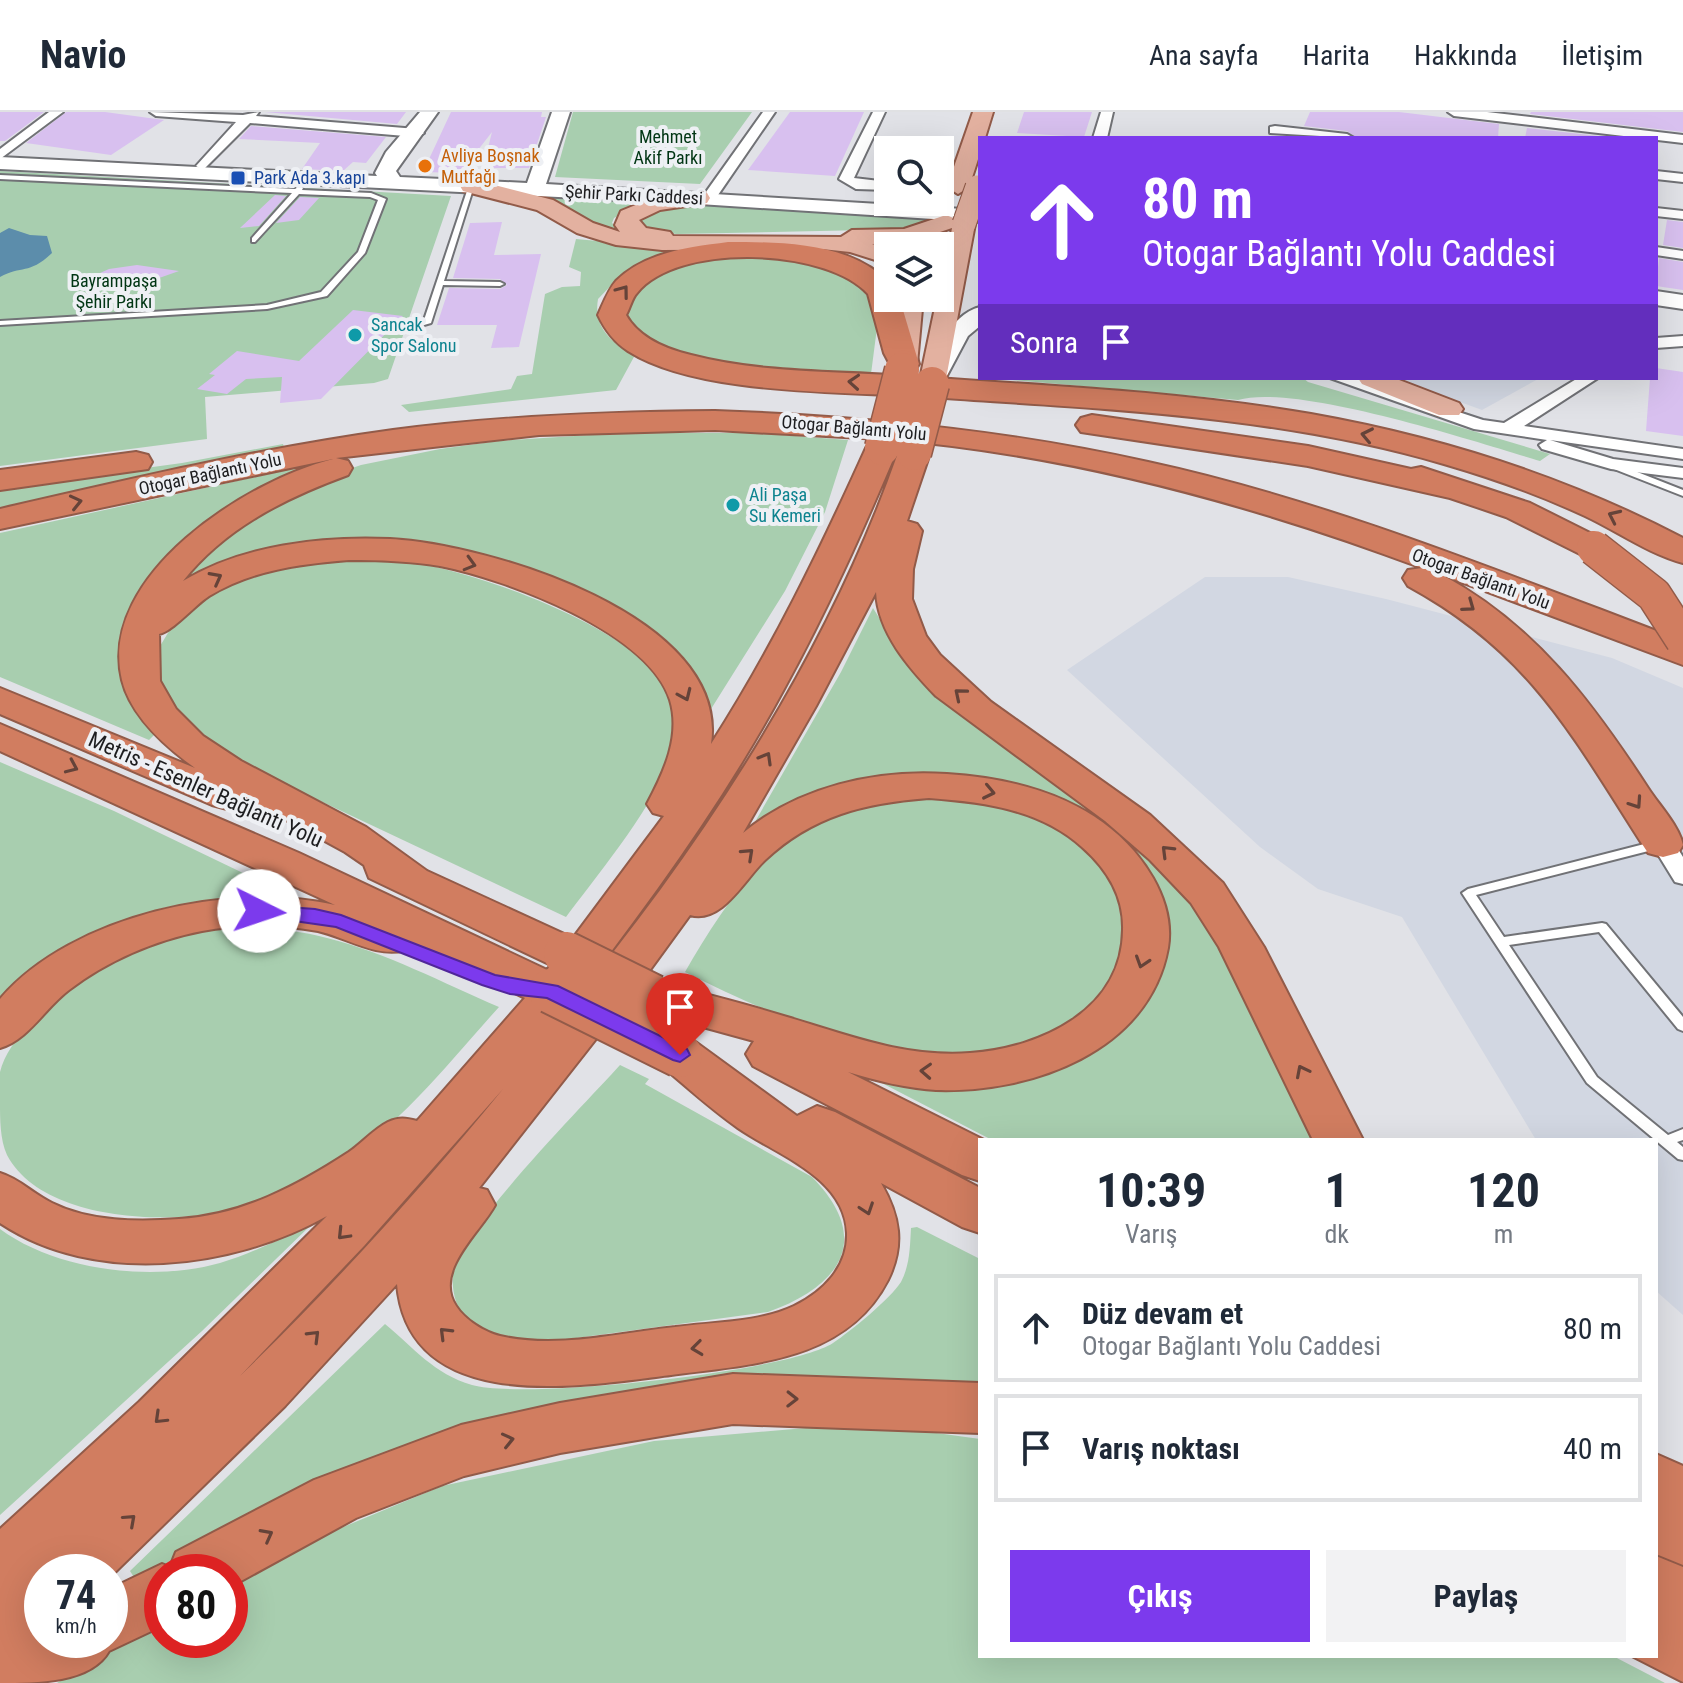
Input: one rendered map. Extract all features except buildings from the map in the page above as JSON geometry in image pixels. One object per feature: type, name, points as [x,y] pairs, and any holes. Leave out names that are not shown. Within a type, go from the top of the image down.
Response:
[{"type":"highway","points":[[633,991],[819,667],[887,531],[898,450],[904,364],[896,351],[891,306],[885,294],[854,269],[806,254],[747,250],[691,256],[633,279],[615,301],[612,315],[628,337],[662,355],[700,366],[783,378],[946,387],[1175,403],[1365,434],[1505,471],[1544,485],[1683,552]]},
{"type":"highway","points":[[0,1567],[110,1467],[300,1279],[550,1008],[703,787],[773,675],[841,547],[898,450],[946,387]]},
{"type":"highway","points":[[946,387],[1131,410],[1241,430],[1336,452],[1475,494],[1552,525],[1594,548],[1654,595],[1683,640]]},
{"type":"highway","name":"Otogar Bağlantı Yolu","points":[[0,480],[492,413],[656,403],[850,408],[1073,437],[1211,469],[1379,520],[1683,630]]},
{"type":"highway","points":[[850,408],[916,407],[997,414],[1216,441],[1361,466],[1475,494]]},
{"type":"highway","name":"Otogar Bağlantı Yolu","points":[[0,519],[326,451],[448,433],[614,421],[753,420],[854,426],[992,442],[1177,479],[1309,518],[1683,654]]},
{"type":"highway","points":[[550,1008],[382,856],[216,766],[183,742],[170,729],[147,690],[138,647],[153,600],[178,564],[221,525],[277,492],[346,465],[399,451],[614,421]]},
{"type":"highway","points":[[898,450],[914,497],[894,584],[896,606],[916,650],[932,670],[977,709],[1162,845],[1208,894],[1238,939],[1337,1138]]},
{"type":"highway","points":[[1084,459],[1327,535],[1457,597],[1523,648],[1564,697],[1663,843]]},
{"type":"highway","points":[[138,647],[166,610],[222,574],[292,554],[327,548],[390,548],[431,554],[488,569],[573,601],[643,641],[663,659],[689,697],[693,718],[686,765],[643,852],[631,892]]},
{"type":"highway","name":"Metris - Esenler Bağlantı Yolu","points":[[0,700],[263,812],[411,880]]},
{"type":"highway","name":"Metris - Esenler Bağlantı Yolu","points":[[0,736],[284,863],[550,1008]]},
{"type":"highway","points":[[0,1193],[42,1222],[80,1236],[145,1243],[224,1236],[317,1200],[364,1171],[482,1061],[550,1008],[633,991],[788,1034],[867,1061],[915,1070],[984,1071],[1062,1048],[1091,1032],[1114,1011],[1144,964],[1146,913],[1125,866],[1109,848],[1062,817],[1035,805],[985,791],[945,785],[892,787],[832,799],[802,813],[767,837],[707,896],[657,956],[634,975],[633,991]]},
{"type":"highway","points":[[0,1031],[34,994],[109,946],[169,924],[243,911],[275,910],[341,922],[499,983],[550,1008],[680,1055],[978,1211]]},
{"type":"highway","points":[[550,1008],[633,991],[978,1160]]},
{"type":"highway","points":[[550,1008],[534,1109],[478,1193],[449,1229],[424,1281],[427,1310],[455,1342],[486,1356],[517,1363],[629,1357],[749,1341],[796,1330],[832,1311],[856,1288],[870,1266],[874,1230],[866,1201],[849,1176],[804,1142],[758,1116],[680,1055]]},
{"type":"highway","points":[[92,1554],[138,1513],[365,1283],[481,1154],[550,1008]]},
{"type":"highway","points":[[232,1554],[335,1499],[461,1451],[560,1428],[733,1399],[978,1408]]},
{"type":"highway","points":[[1658,1482],[1683,1499]]},
{"type":"highway","points":[[1658,1523],[1683,1537]]},
{"type":"highway","points":[[1658,1586],[1683,1600]]},
{"type":"highway","points":[[0,1637],[24,1615]]},
{"type":"highway","points":[[1658,1639],[1683,1651]]},
{"type":"highway","points":[[18,1683],[55,1658]]},
{"type":"main road","points":[[389,178],[405,170],[417,144],[417,133],[429,112]]},
{"type":"main road","points":[[537,183],[561,112]]},
{"type":"main road","points":[[979,136],[983,112]]},
{"type":"main road","points":[[993,136],[1000,112]]},
{"type":"main road","points":[[946,387],[978,144]]},
{"type":"main road","name":"Şehir Parkı Caddesi","points":[[0,155],[389,178],[537,183],[706,195],[969,203]]},
{"type":"main road","name":"Şehir Parkı Caddesi","points":[[0,163],[333,186],[389,178],[471,186],[874,201]]},
{"type":"main road","points":[[471,186],[545,205],[585,228],[616,238],[662,243],[822,242],[853,245],[874,252]]},
{"type":"main road","points":[[706,195],[672,200],[638,210],[629,216],[626,225],[632,232],[652,236],[890,238],[919,234],[969,203]]},
{"type":"main road","points":[[947,232],[969,203]]},
{"type":"main road","points":[[969,203],[969,267],[978,276]]},
{"type":"main road","points":[[1658,298],[1683,302]]},
{"type":"main road","points":[[1658,306],[1683,310]]},
{"type":"main road","points":[[904,364],[912,312]]},
{"type":"main road","points":[[946,387],[952,342],[965,325],[978,315]]},
{"type":"main road","points":[[1375,380],[1437,408]]},
{"type":"street","points":[[0,155],[57,112]]},
{"type":"street","points":[[156,112],[250,116],[417,133]]},
{"type":"street","points":[[706,195],[769,112]]},
{"type":"street","points":[[874,186],[856,185],[846,179],[879,112]]},
{"type":"street","points":[[1101,136],[1107,112]]},
{"type":"street","points":[[1279,112],[1272,134],[1310,136]]},
{"type":"street","points":[[1454,112],[1639,136]]},
{"type":"street","points":[[1580,112],[1594,128]]},
{"type":"street","points":[[203,166],[250,116]]},
{"type":"street","points":[[0,132],[25,135]]},
{"type":"street","points":[[1658,137],[1683,139]]},
{"type":"street","points":[[1658,175],[1683,178]]},
{"type":"street","points":[[1658,212],[1683,215]]},
{"type":"street","points":[[1658,251],[1683,255]]},
{"type":"street","points":[[1658,343],[1683,341]]},
{"type":"street","points":[[1345,380],[1437,408],[1490,420],[1558,448],[1611,464],[1683,473]]},
{"type":"street","points":[[1507,429],[1587,380]]},
{"type":"street","points":[[1437,408],[1453,419],[1683,454]]},
{"type":"street","points":[[1558,448],[1683,467]]},
{"type":"street","points":[[1663,843],[1683,876]]},
{"type":"lane","points":[[0,177],[298,191],[333,186],[382,199],[361,253],[324,294],[267,307],[0,323]]},
{"type":"lane","points":[[255,240],[305,183]]},
{"type":"lane","points":[[427,323],[471,186]]},
{"type":"lane","points":[[440,283],[493,281],[500,284]]},
{"type":"lane","points":[[1611,464],[1683,493]]},
{"type":"lane","points":[[1663,843],[1468,893],[1592,1080],[1683,1155]]},
{"type":"lane","points":[[1499,942],[1602,927],[1683,1026]]},
{"type":"lane","points":[[1667,1141],[1683,1134]]},
{"type":"shaded area","points":[[1400,380],[1536,380],[1482,410]]},
{"type":"shaded area","points":[[1205,577],[1288,577],[1386,599],[1612,658],[1683,688],[1683,1315],[1658,1293],[1658,1138],[1535,1138],[1402,917],[1318,889],[1260,847],[1067,670]]},
{"type":"green space","name":"Mehmet Akif Parkı","points":[[573,112],[752,112],[700,184],[555,177]]},
{"type":"green space","name":"Bayrampaşa Şehir Parkı","points":[[0,171],[451,196],[388,379],[374,383],[205,397],[207,439],[0,466]]},
{"type":"green space","points":[[538,197],[637,201],[639,204],[614,218],[612,223],[623,233],[600,226]]},
{"type":"green space","points":[[681,204],[934,218],[912,229],[677,234],[650,230],[638,220],[646,213]]},
{"type":"green space","points":[[576,239],[663,247],[673,254],[621,275],[598,299],[601,326],[612,340],[635,355],[616,390],[409,412],[401,405],[511,389],[517,376],[532,374],[545,294],[562,287],[580,286],[581,272],[569,267]]},
{"type":"green space","points":[[735,255],[806,259],[866,287],[874,302],[874,312],[879,312],[871,374],[775,371],[707,361],[676,351],[648,337],[626,318],[626,298],[649,279],[705,260]]},
{"type":"green space","points":[[1013,380],[1306,380],[1550,454],[1540,461],[1432,429],[1342,407],[1265,397],[1238,400]]},
{"type":"green space","points":[[622,433],[754,433],[848,440],[825,512],[785,591],[711,709],[696,678],[678,656],[619,609],[573,587],[389,541],[172,591],[231,527],[329,476],[361,465],[440,449],[498,441]]},
{"type":"green space","points":[[283,444],[285,450],[0,513],[0,488],[182,463]]},
{"type":"green space","points":[[332,460],[156,575],[158,731],[149,740],[0,677],[0,533]]},
{"type":"green space","points":[[318,557],[391,559],[454,571],[490,582],[563,611],[596,628],[625,646],[648,665],[661,681],[675,716],[676,736],[671,756],[648,804],[566,917],[246,766],[188,730],[155,678],[154,656],[177,618],[201,599],[243,575]]},
{"type":"green space","points":[[873,608],[901,653],[1113,823],[1183,889],[1220,943],[1312,1138],[988,1138],[876,1080],[942,1084],[1107,1039],[1142,1007],[1157,974],[1120,846],[916,774],[866,778],[826,788],[789,806],[748,834],[841,672]]},
{"type":"green space","points":[[0,762],[114,811],[268,885],[246,893],[163,908],[129,920],[72,953],[0,1005]]},
{"type":"green space","points":[[910,792],[1006,805],[1055,828],[1098,863],[1114,885],[1123,909],[1125,935],[1119,963],[1110,980],[1078,1017],[1052,1033],[984,1053],[936,1057],[893,1055],[781,1016],[685,972],[729,902],[786,840],[832,811]]},
{"type":"green space","points":[[223,927],[288,931],[349,944],[499,1007],[422,1093],[380,1133],[325,1171],[258,1203],[196,1216],[122,1215],[86,1208],[53,1196],[26,1179],[7,1155],[0,1122],[0,1072],[20,1035],[48,1004],[93,972],[168,940]]},
{"type":"green space","points":[[620,1065],[649,1079],[645,1084],[812,1177],[831,1200],[841,1221],[844,1240],[840,1258],[830,1274],[814,1289],[768,1312],[532,1344],[480,1332],[468,1323],[455,1296],[453,1274],[460,1254],[499,1199]]},
{"type":"green space","points":[[311,1225],[202,1331],[0,1515],[0,1229],[49,1255],[77,1263],[106,1269],[165,1272],[220,1263]]},
{"type":"green space","points":[[917,1227],[978,1258],[978,1391],[837,1379],[203,1543],[184,1554],[148,1554],[385,1324],[446,1374],[472,1385],[544,1389],[713,1373],[807,1354],[833,1343],[896,1289],[904,1276],[911,1228]]},
{"type":"green space","points":[[864,1423],[978,1439],[978,1658],[1617,1658],[1665,1683],[57,1683],[94,1658],[128,1658],[128,1636],[144,1625],[144,1658],[248,1658],[248,1567],[442,1486],[654,1441]]},
{"type":"green space","points":[[144,1557],[144,1578],[137,1582],[130,1571]]},
{"type":"water","points":[[9,228],[30,235],[47,236],[52,253],[31,267],[0,277],[0,233]]},
{"type":"place","name":"Avliya Boşnak Mutfağı","points":[[425,166]]},
{"type":"place","name":"Park Ada 3.kapı","points":[[238,178]]},
{"type":"place","name":"Sancak Spor Salonu","points":[[355,335]]},
{"type":"place","name":"Ali Paşa Su Kemeri","points":[[733,505]]},
{"type":"route","points":[[259,911],[315,915],[341,922],[488,980],[510,987],[551,991],[680,1055]]}]
